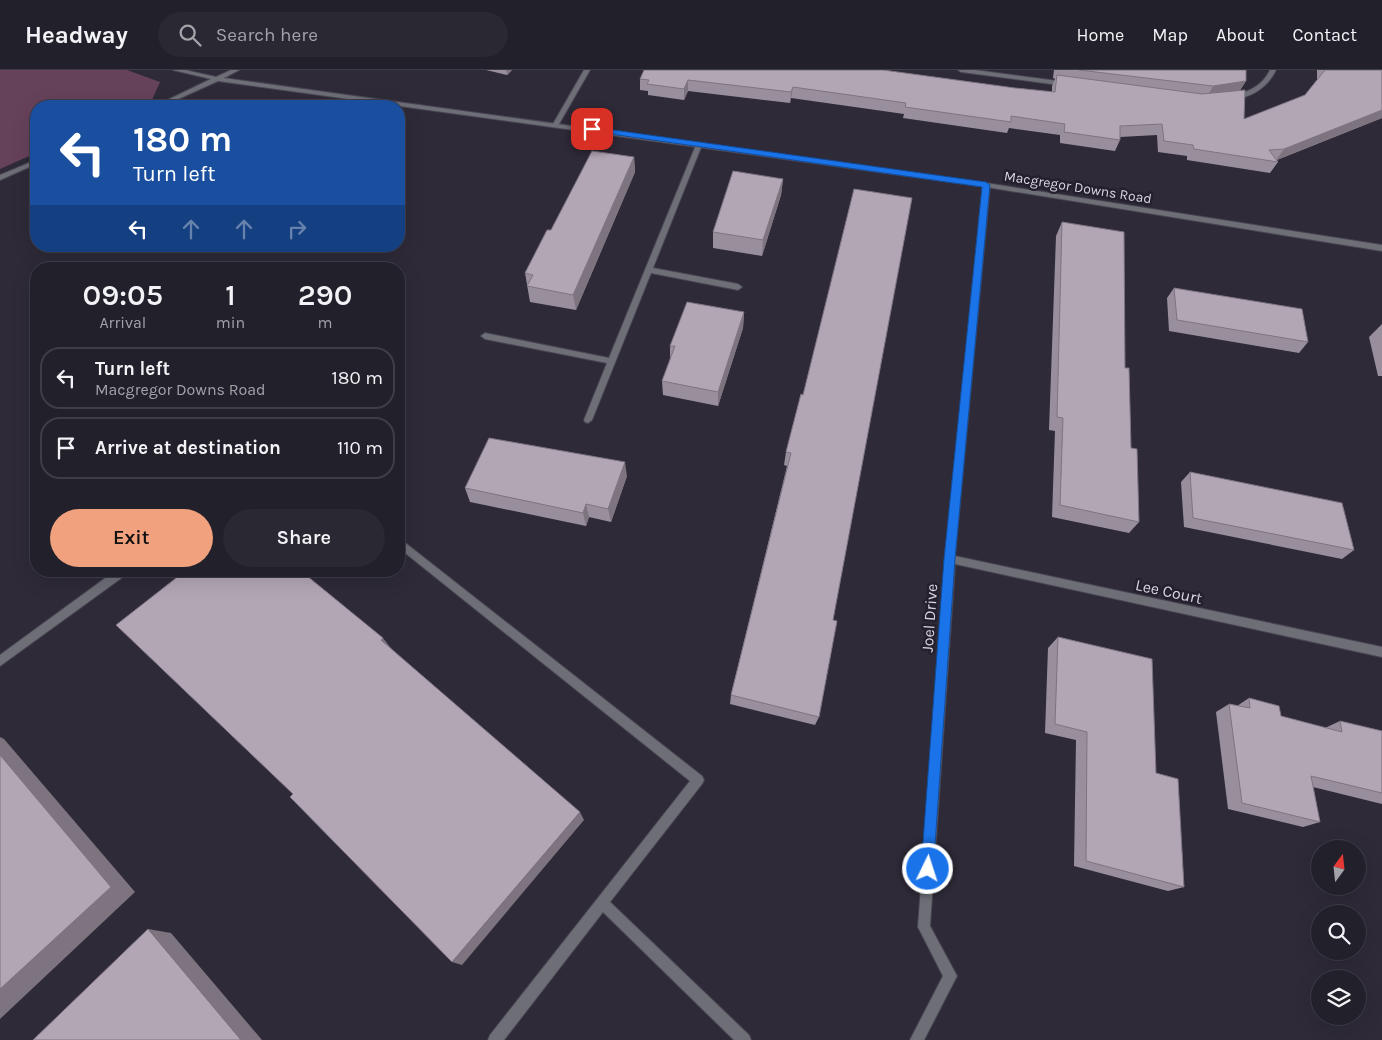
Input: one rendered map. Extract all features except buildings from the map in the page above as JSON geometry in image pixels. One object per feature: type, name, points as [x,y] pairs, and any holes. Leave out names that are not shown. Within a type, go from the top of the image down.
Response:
[{"type":"street","name":"Macgregor Downs Road","points":[[176,70],[218,79],[376,100]]},
{"type":"street","points":[[171,100],[236,70]]},
{"type":"street","points":[[556,124],[587,70]]},
{"type":"street","points":[[961,70],[1076,86]]},
{"type":"street","points":[[1225,100],[1249,94],[1262,86],[1273,70]]},
{"type":"street","name":"Macgregor Downs Road","points":[[405,104],[986,185],[1382,248]]},
{"type":"street","points":[[588,420],[610,360],[699,144]]},
{"type":"street","points":[[0,178],[30,165]]},
{"type":"street","name":"Joel Drive","points":[[917,1040],[950,976],[924,927],[950,559],[986,185]]},
{"type":"street","points":[[648,270],[738,286]]},
{"type":"street","points":[[486,336],[610,360]]},
{"type":"street","points":[[405,547],[698,780],[495,1040]]},
{"type":"street","name":"Lee Court","points":[[950,559],[1382,652]]},
{"type":"street","points":[[0,661],[114,577]]},
{"type":"street","points":[[602,903],[744,1040]]},
{"type":"shaded area","points":[[0,70],[127,70],[160,82],[152,100],[30,100],[30,156],[0,169]]},
{"type":"route","points":[[592,129],[986,185],[950,559],[928,869]]}]
